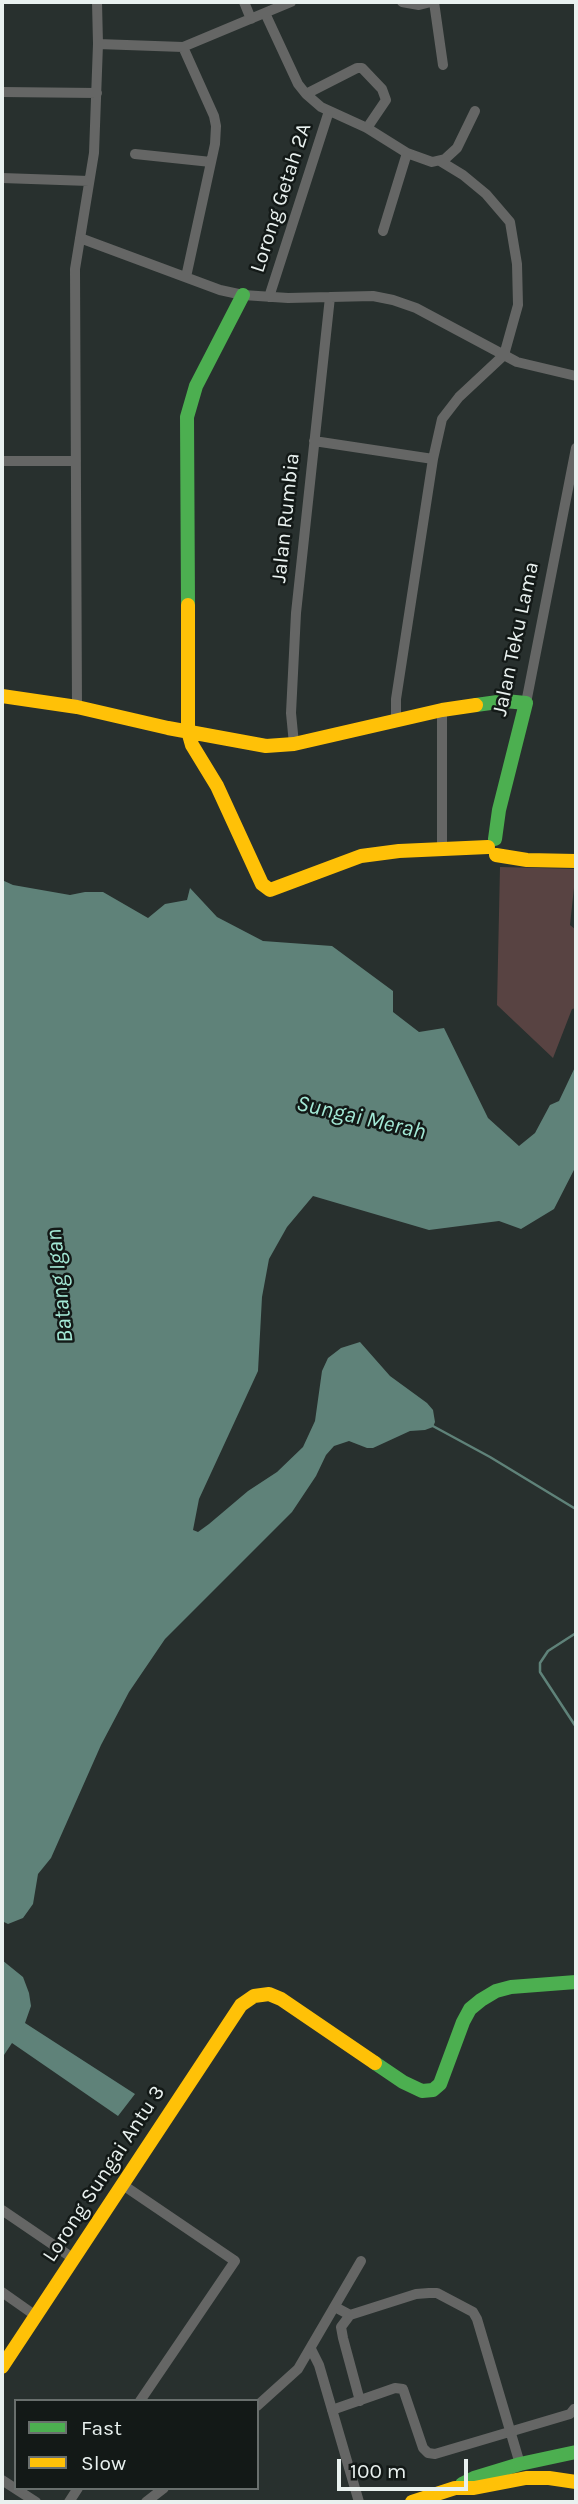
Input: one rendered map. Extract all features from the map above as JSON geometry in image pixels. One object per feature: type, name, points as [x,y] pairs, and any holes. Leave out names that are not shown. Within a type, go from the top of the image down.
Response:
[{"type":"street","points":[[77,707],[75,269],[94,153],[99,44],[97,2]]},
{"type":"street","points":[[240,2],[251,19]]},
{"type":"street","points":[[99,44],[183,47],[291,2]]},
{"type":"street","points":[[402,2],[419,5],[432,2],[443,65]]},
{"type":"street","points":[[265,13],[298,84],[306,94],[329,111],[367,128],[407,153],[432,162],[440,162],[463,175],[486,194],[510,222],[517,264],[517,305],[504,355],[459,397],[446,413],[438,433],[396,699],[396,719]]},
{"type":"street","points":[[183,47],[214,116],[215,135],[186,277]]},
{"type":"street","points":[[306,94],[357,68],[362,68],[382,89],[386,100],[367,128]]},
{"type":"street","points":[[2,92],[97,93]]},
{"type":"street","name":"Lorong Getah 2A","points":[[269,297],[329,111]]},
{"type":"street","points":[[440,162],[457,148],[475,111]]},
{"type":"street","points":[[383,232],[407,153]]},
{"type":"street","points":[[135,154],[211,162]]},
{"type":"street","points":[[2,178],[89,181]]},
{"type":"street","points":[[80,238],[243,295],[373,296],[393,300],[416,308],[517,362],[576,376]]},
{"type":"street","points":[[243,295],[196,386],[187,417],[188,731],[192,745],[217,786],[262,884],[270,890],[361,856],[495,846],[518,851],[576,854]]},
{"type":"street","name":"Jalan Rumbia","points":[[294,744],[291,713],[296,613],[330,297]]},
{"type":"street","points":[[314,441],[433,459]]},
{"type":"street","name":"Jalan Teku Lama","points":[[495,846],[499,810],[526,703],[576,448]]},
{"type":"street","points":[[2,461],[76,461]]},
{"type":"street","points":[[2,696],[77,707],[266,746],[294,744],[442,710],[505,701],[526,703]]},
{"type":"street","points":[[442,710],[442,850]]},
{"type":"street","points":[[495,846],[527,860],[576,862]]},
{"type":"street","name":"Lorong Sungai Antu 3","points":[[2,2367],[241,2005],[254,1996],[269,1994],[281,1999],[422,2091],[433,2090],[440,2084],[463,2022],[470,2009],[481,2000],[510,1987],[576,1982]]},
{"type":"street","points":[[123,2185],[235,2261],[141,2399]]},
{"type":"street","points":[[2,2210],[74,2259]]},
{"type":"street","points":[[259,2404],[298,2369],[361,2261]]},
{"type":"street","points":[[2,2292],[36,2316]]},
{"type":"street","points":[[360,2400],[341,2328],[350,2315],[416,2294],[437,2293],[473,2312],[477,2319],[520,2464]]},
{"type":"street","points":[[335,2307],[350,2315]]},
{"type":"street","points":[[311,2349],[319,2365],[359,2502]]},
{"type":"street","points":[[332,2410],[396,2388],[403,2389],[423,2448],[428,2453],[435,2454],[570,2414],[574,2409]]},
{"type":"street","points":[[412,2502],[455,2488],[474,2478],[520,2464],[576,2452]]},
{"type":"street","points":[[455,2488],[474,2488],[526,2478],[576,2482]]},
{"type":"street","points":[[17,2490],[36,2502]]},
{"type":"street","points":[[146,2502],[161,2490]]},
{"type":"shaded area","points":[[500,867],[576,869],[570,925],[576,930],[576,1008],[572,1009],[553,1058],[497,1005]]},
{"type":"water","points":[[2,880],[13,885],[70,895],[103,892],[148,918],[165,904],[187,900],[190,888],[217,917],[263,941],[332,946],[393,991],[393,1012],[419,1032],[444,1028],[488,1118],[519,1146],[535,1133],[550,1105],[559,1101],[576,1065],[576,1166],[554,1209],[521,1229],[499,1221],[429,1230],[313,1196],[287,1227],[269,1259],[262,1297],[258,1371],[199,1499],[193,1530],[198,1532],[209,1524],[248,1491],[277,1472],[303,1447],[315,1421],[322,1371],[328,1358],[341,1348],[360,1342],[390,1376],[427,1403],[433,1410],[433,1427],[410,1431],[373,1448],[349,1441],[334,1446],[292,1512],[165,1639],[129,1692],[101,1745],[51,1858],[38,1874],[33,1904],[23,1918],[8,1924],[2,1921]]},
{"type":"water","points":[[2,1960],[23,1977],[29,1993],[31,2006],[25,2023],[135,2094],[118,2116],[12,2043],[2,2058]]},
{"type":"waterway","points":[[431,1425],[574,1508]]},
{"type":"waterway","points":[[576,1633],[548,1651],[540,1663],[540,1672],[576,1727]]},
{"type":"traffic: fast","points":[[188,605],[187,417],[196,386],[243,295]]},
{"type":"traffic: fast","points":[[476,705],[505,701],[526,703],[499,810],[495,839]]},
{"type":"traffic: fast","points":[[375,2063],[422,2091],[433,2090],[440,2084],[463,2022],[470,2009],[481,2000],[496,1991],[511,1987],[576,1982]]},
{"type":"traffic: fast","points":[[462,2484],[520,2464],[576,2452]]},
{"type":"traffic: slow","points":[[188,605],[188,731],[192,745],[217,786],[262,884],[270,890],[361,856],[399,851],[488,847]]},
{"type":"traffic: slow","points":[[2,696],[77,707],[168,728],[266,746],[294,744],[442,710],[476,705]]},
{"type":"traffic: slow","points":[[496,855],[527,860],[576,861]]},
{"type":"traffic: slow","points":[[2,2367],[241,2005],[254,1996],[269,1994],[281,1999],[375,2063]]},
{"type":"traffic: slow","points":[[412,2502],[455,2488],[474,2488],[526,2478],[576,2482]]},
{"type":"water label","name":"Sungai Merah","points":[[361,1118]]},
{"type":"water label","name":"Batang Igan","points":[[60,1286]]}]
